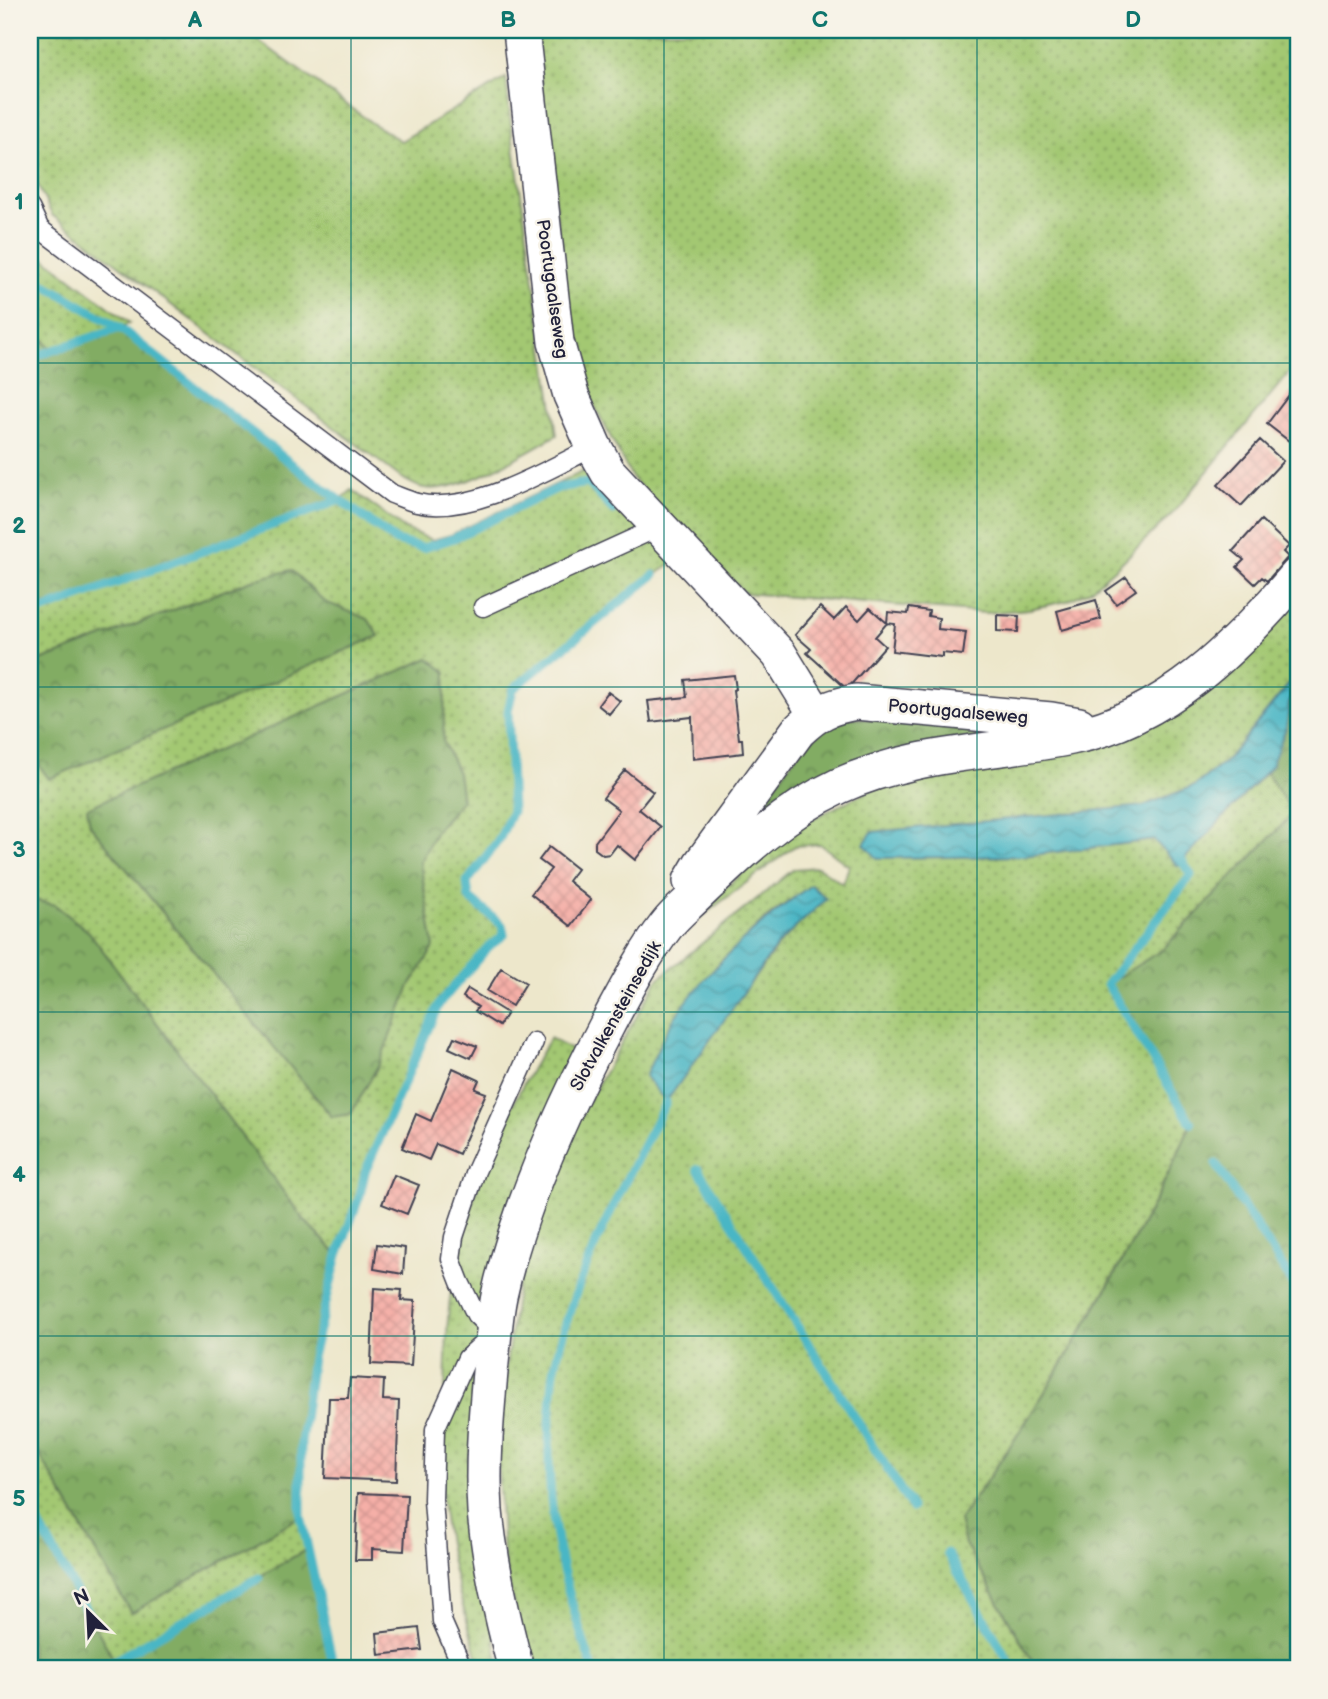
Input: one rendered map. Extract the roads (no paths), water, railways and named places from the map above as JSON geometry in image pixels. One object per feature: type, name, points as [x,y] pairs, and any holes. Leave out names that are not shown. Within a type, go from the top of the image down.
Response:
[{"type":"street","name":"Poortugaalseweg","points":[[521,30],[556,342],[571,395],[608,472],[779,654],[816,714]]},
{"type":"street","name":"Slotvalkensteinsedijk","points":[[516,1669],[498,1598],[485,1508],[485,1449],[499,1297],[516,1233],[553,1137],[627,988],[667,924],[730,862],[790,814],[838,787],[889,767],[939,755],[1072,737],[1101,730],[1149,710],[1183,688],[1230,649],[1298,575]]},
{"type":"street","name":"Poortugaalseweg","points":[[667,924],[701,864],[798,731],[816,714],[856,702],[1051,720],[1101,730]]},
{"type":"lane","points":[[30,208],[40,229],[392,494],[418,504],[448,506],[486,498],[594,447]]},
{"type":"lane","points":[[483,607],[659,527]]},
{"type":"lane","points":[[463,1669],[442,1620],[433,1500],[435,1429],[467,1358],[494,1333],[476,1315],[451,1259],[476,1171],[534,1042]]},
{"type":"water","points":[[1298,673],[1298,687],[1289,702],[1287,725],[1271,766],[1178,866],[1154,840],[1023,856],[877,858],[864,844],[872,832],[1143,806],[1194,786],[1227,760]]},
{"type":"water","points":[[811,885],[826,899],[778,944],[666,1102],[645,1076],[673,1020],[723,960],[757,928]]},
{"type":"waterway","points":[[30,276],[120,328]]},
{"type":"waterway","points":[[30,358],[120,328],[307,476],[396,541],[423,548],[454,538],[558,488],[588,483],[613,510]]},
{"type":"waterway","points":[[30,615],[340,500]]},
{"type":"waterway","points":[[334,1669],[301,1516],[301,1444],[312,1357],[338,1255],[360,1195],[365,1172],[439,1004],[488,947],[504,935],[502,925],[469,898],[467,882],[500,838],[512,811],[508,711],[513,689],[654,575]]},
{"type":"waterway","points":[[1182,861],[1191,875],[1107,984],[1191,1123]]},
{"type":"waterway","points":[[593,1669],[564,1573],[552,1509],[549,1444],[553,1377],[563,1332],[587,1264],[666,1102]]},
{"type":"waterway","points":[[1216,1164],[1298,1291]]},
{"type":"waterway","points":[[698,1169],[912,1508]]},
{"type":"waterway","points":[[30,1508],[91,1619]]},
{"type":"waterway","points":[[947,1553],[1013,1669]]},
{"type":"waterway","points":[[100,1669],[259,1578]]}]
